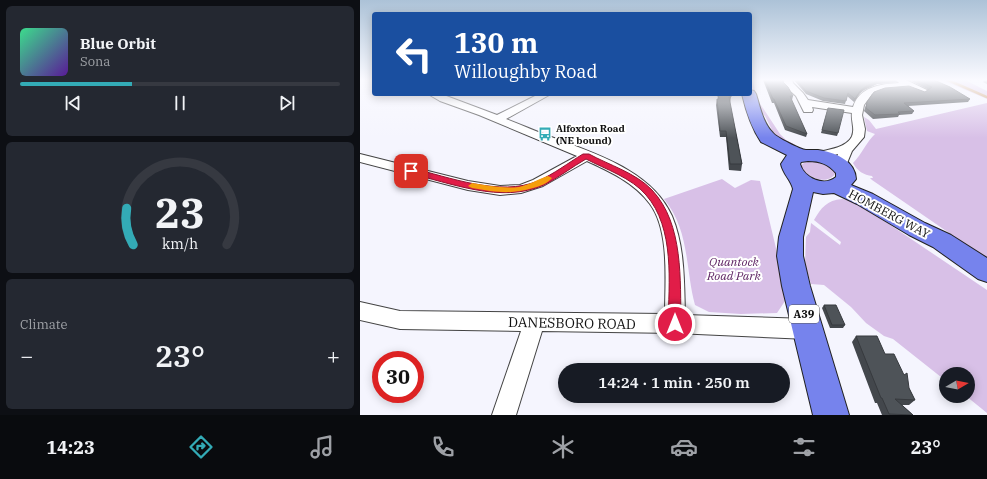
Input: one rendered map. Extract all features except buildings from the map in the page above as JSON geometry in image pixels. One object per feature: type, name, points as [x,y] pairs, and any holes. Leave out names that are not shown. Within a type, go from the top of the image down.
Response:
[{"type":"main road","points":[[751,99],[757,121],[772,152],[803,165],[830,159],[837,178]]},
{"type":"main road","points":[[803,165],[816,187],[837,178]]},
{"type":"main road","name":"A39","points":[[803,165],[803,189],[791,237],[790,256],[796,286],[831,415]]},
{"type":"main road","points":[[798,212],[806,208],[837,178]]},
{"type":"main road","name":"HOMBERG WAY","points":[[837,178],[865,199],[916,229],[942,241],[987,271]]},
{"type":"street","points":[[447,99],[586,156],[634,180],[649,192],[664,215],[674,256],[675,324]]},
{"type":"street","points":[[497,119],[535,99]]},
{"type":"street","points":[[803,99],[807,106],[858,111]]},
{"type":"street","points":[[837,178],[842,158],[860,132],[858,111],[862,99]]},
{"type":"street","points":[[803,165],[849,147]]},
{"type":"street","points":[[360,158],[475,186],[504,191],[520,189],[541,183],[586,156]]},
{"type":"street","name":"DANESBORO ROAD","points":[[360,311],[400,320],[675,324],[808,329]]},
{"type":"street","points":[[504,415],[534,323]]},
{"type":"green space","points":[[755,99],[757,99],[780,134],[786,140],[796,145],[784,143],[775,136],[765,116],[758,110]]},
{"type":"green space","points":[[987,103],[987,259],[872,180],[870,178],[873,178],[872,176],[861,172],[853,163],[875,134],[867,131],[864,117],[869,120],[876,129]]},
{"type":"green space","points":[[812,160],[824,162],[835,171],[835,174],[831,178],[822,180],[812,177],[801,168],[801,165]]},
{"type":"green space","name":"Quantock Road Park","points":[[722,179],[735,188],[751,180],[760,181],[785,286],[785,301],[777,313],[741,314],[709,312],[695,305],[683,237],[672,211],[664,199]]},
{"type":"green space","points":[[837,200],[850,200],[865,208],[987,290],[987,413],[975,403],[975,367],[939,367],[939,375],[893,339],[884,336],[866,323],[851,307],[824,285],[811,284],[805,264],[806,237],[810,232],[811,223],[840,245],[841,242],[814,220],[825,205]]},
{"type":"slow traffic","points":[[472,186],[489,190],[504,191],[520,189],[541,183],[548,178]]},
{"type":"place","name":"Alfoxton Road (NE bound)","points":[[545,134]]},
{"type":"route","points":[[411,171],[489,190],[504,191],[520,189],[541,183],[586,156],[634,180],[649,192],[664,215],[674,256],[675,324]]}]
